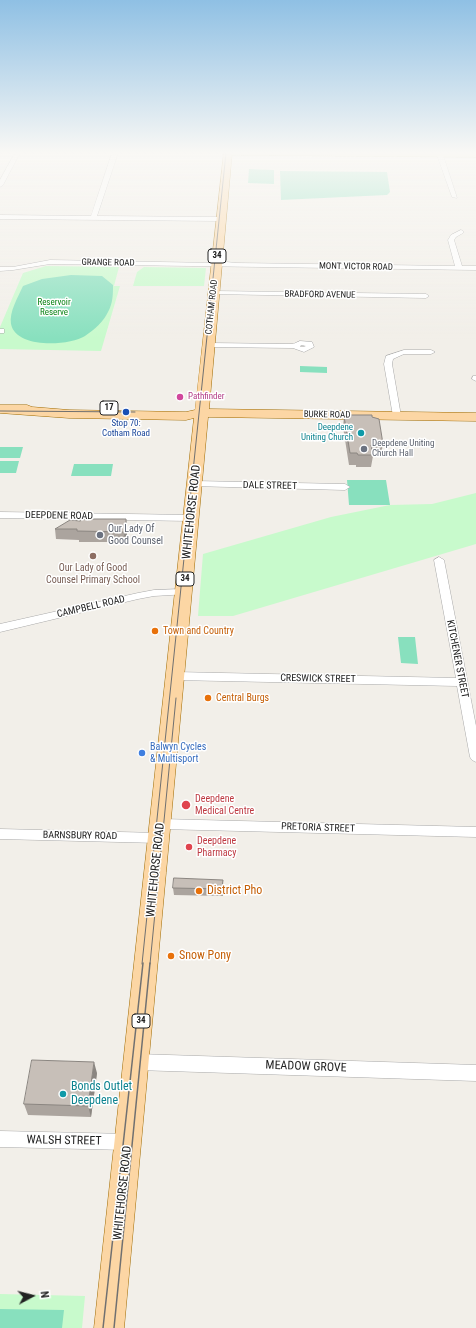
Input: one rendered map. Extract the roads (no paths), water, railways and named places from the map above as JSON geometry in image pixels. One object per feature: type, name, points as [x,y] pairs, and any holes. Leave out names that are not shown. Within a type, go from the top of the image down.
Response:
[{"type":"main road","name":"COTHAM ROAD","points":[[202,413],[221,215]]},
{"type":"main road","name":"BURKE ROAD","points":[[0,409],[44,413],[186,416],[202,413],[476,417]]},
{"type":"main road","name":"WHITEHORSE ROAD","points":[[109,1328],[202,413]]},
{"type":"street","points":[[0,217],[221,219]]},
{"type":"street","points":[[459,268],[451,240],[453,236],[460,232]]},
{"type":"street","name":"GRANGE ROAD","points":[[0,269],[13,269],[37,263],[50,262],[216,265]]},
{"type":"street","name":"MONT VICTOR ROAD","points":[[216,265],[476,268]]},
{"type":"street","name":"BRADFORD AVENUE","points":[[214,293],[426,296]]},
{"type":"street","points":[[208,345],[295,346]]},
{"type":"street","points":[[397,416],[388,364],[389,358],[394,354],[431,352]]},
{"type":"street","name":"DALE STREET","points":[[194,484],[345,487]]},
{"type":"street","name":"DEEPDENE ROAD","points":[[0,515],[191,518]]},
{"type":"street","name":"KITCHENER STREET","points":[[439,560],[476,757]]},
{"type":"street","name":"CAMPBELL ROAD","points":[[0,628],[138,596],[154,593],[184,592]]},
{"type":"street","name":"CRESWICK STREET","points":[[175,676],[462,682]]},
{"type":"street","name":"PRETORIA STREET","points":[[160,831],[476,832]]},
{"type":"street","name":"BARNSBURY ROAD","points":[[0,834],[160,831]]},
{"type":"street","name":"MEADOW GROVE","points":[[136,1062],[476,1073]]},
{"type":"street","name":"WALSH STREET","points":[[0,1139],[128,1142]]},
{"type":"tram line","points":[[142,964],[220,215]]},
{"type":"tram line","points":[[0,411],[135,412]]},
{"type":"tram line","points":[[150,964],[176,698]]},
{"type":"tram line","points":[[103,1328],[143,963]]},
{"type":"tram line","points":[[114,1328],[150,963]]},
{"type":"place","name":"Pathfinder","points":[[180,397]]},
{"type":"place","name":"Stop 70: Cotham Road","points":[[126,412]]},
{"type":"place","name":"Deepdene Uniting Church","points":[[361,433]]},
{"type":"place","name":"Deepdene Uniting Church Hall","points":[[364,449]]},
{"type":"place","name":"Our Lady Of Good Counsel","points":[[100,535]]},
{"type":"place","name":"Our Lady of Good Counsel Primary School","points":[[93,556]]},
{"type":"place","name":"Town and Country","points":[[155,631]]},
{"type":"place","name":"Central Burgs","points":[[208,698]]},
{"type":"place","name":"Balwyn Cycles & Multisport","points":[[142,753]]},
{"type":"place","name":"Deepdene Medical Centre","points":[[186,805]]},
{"type":"place","name":"Deepdene Pharmacy","points":[[189,847]]},
{"type":"place","name":"District Pho","points":[[199,891]]},
{"type":"place","name":"Snow Pony","points":[[171,956]]},
{"type":"place","name":"Bonds Outlet Deepdene","points":[[63,1094]]},
{"type":"park label","name":"Reservoir Reserve","points":[[54,308]]}]
